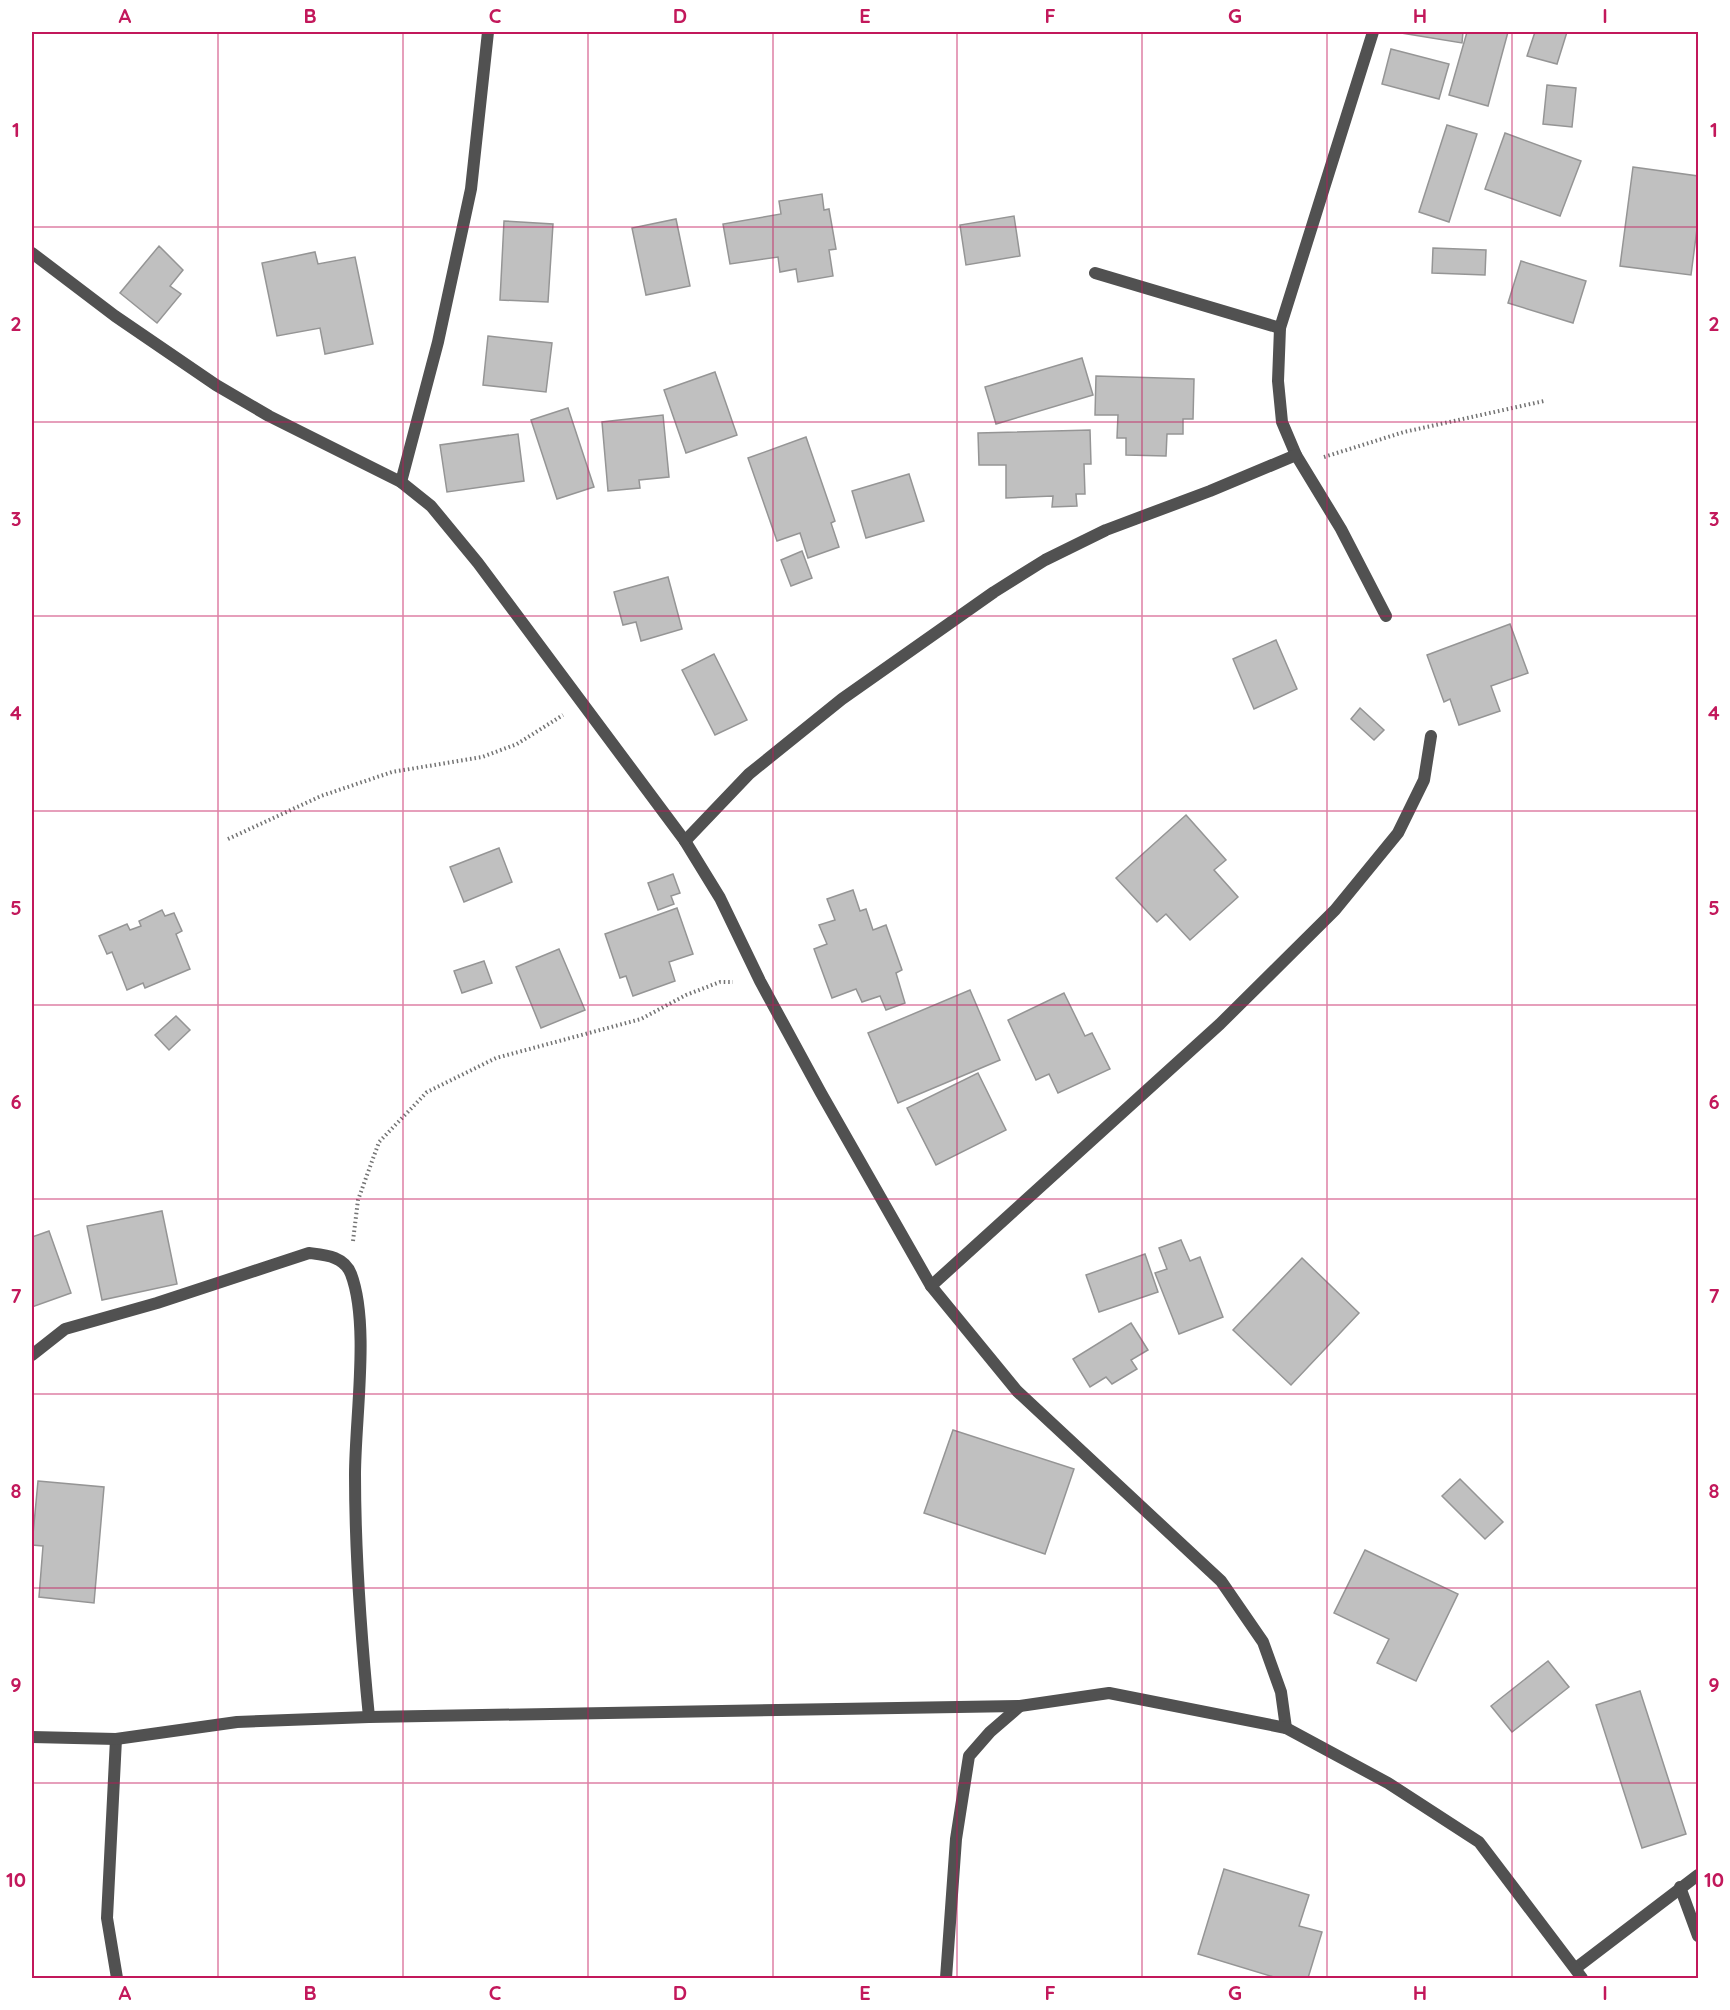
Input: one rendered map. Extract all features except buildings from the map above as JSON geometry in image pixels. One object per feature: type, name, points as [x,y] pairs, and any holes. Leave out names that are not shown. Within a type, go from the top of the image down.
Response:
[{"type":"street","points":[[401,482],[438,342],[471,189],[489,32]]},
{"type":"street","points":[[1373,32],[1280,328],[1278,381],[1282,422],[1299,459],[1368,579],[1386,616]]},
{"type":"street","points":[[32,253],[115,316],[216,386],[269,416],[401,482],[431,506],[478,563],[685,841],[720,898],[760,981],[931,1286],[1017,1391],[1149,1511],[1221,1581],[1263,1642],[1281,1692],[1286,1728]]},
{"type":"street","points":[[1095,273],[1280,328]]},
{"type":"street","points":[[685,841],[749,774],[842,699],[994,592],[1045,560],[1106,531],[1299,459]]},
{"type":"street","points":[[931,1286],[1220,1024],[1335,910],[1398,832],[1424,780],[1431,736]]},
{"type":"street","points":[[32,1355],[65,1329],[157,1304],[309,1253],[334,1256],[350,1272],[360,1315],[355,1473],[356,1581],[369,1717]]},
{"type":"street","points":[[32,1737],[116,1739],[237,1722],[369,1717],[1020,1706],[1109,1693],[1286,1728],[1388,1783],[1479,1842],[1579,1973],[1680,1887],[1698,1875]]},
{"type":"street","points":[[946,1978],[956,1839],[969,1756],[990,1732],[1020,1706]]},
{"type":"street","points":[[116,1739],[107,1918],[117,1978]]},
{"type":"street","points":[[1680,1887],[1698,1936]]},
{"type":"path","points":[[1299,459],[1544,400]]},
{"type":"path","points":[[228,839],[321,796],[392,772],[482,758],[508,747],[581,703]]},
{"type":"path","points":[[350,1272],[358,1200],[379,1142],[427,1092],[496,1058],[641,1019],[720,982],[760,981]]}]
